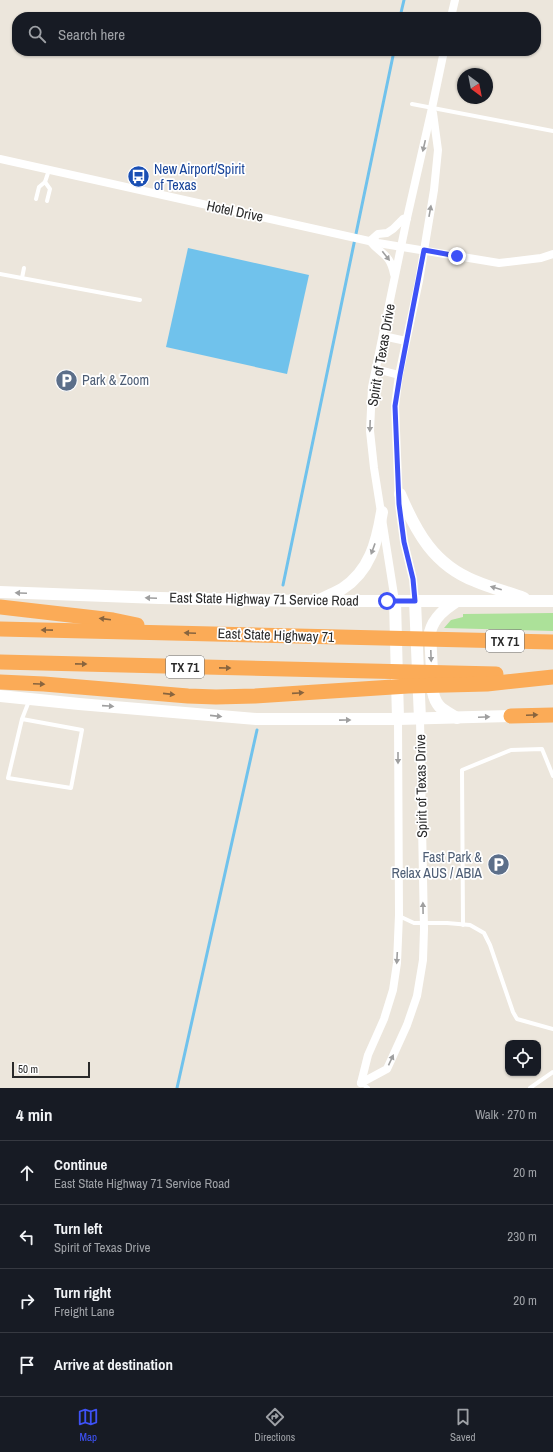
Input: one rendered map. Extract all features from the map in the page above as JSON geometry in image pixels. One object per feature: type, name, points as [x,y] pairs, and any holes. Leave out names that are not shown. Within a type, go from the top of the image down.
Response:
[{"type":"highway","points":[[0,607],[132,623],[156,632]]},
{"type":"highway","name":"East State Highway 71","points":[[1,629],[553,642]]},
{"type":"highway","name":"TX 71","points":[[0,662],[370,671],[459,679],[553,676]]},
{"type":"highway","points":[[0,682],[216,697],[255,696],[371,688],[459,679]]},
{"type":"highway","points":[[511,716],[553,715]]},
{"type":"street","points":[[452,12],[455,0]]},
{"type":"street","name":"Spirit of Texas Drive","points":[[364,1086],[368,1055],[384,1019],[393,990],[397,963],[399,915],[398,719],[395,601],[374,468],[370,431],[372,387],[394,278],[443,56]]},
{"type":"street","name":"Spirit of Texas Drive","points":[[364,1086],[387,1069],[407,1025],[417,996],[423,960],[424,923],[420,719],[415,601],[413,579],[403,535],[399,504],[400,494],[395,406],[434,190],[438,150],[432,108]]},
{"type":"street","name":"Hotel Drive","points":[[0,159],[366,240],[499,263],[541,258],[553,254]]},
{"type":"street","points":[[394,278],[393,267],[385,254],[366,240],[378,234],[387,233],[403,219],[407,218]]},
{"type":"street","points":[[383,336],[406,341]]},
{"type":"street","points":[[376,369],[400,375]]},
{"type":"street","points":[[400,494],[422,539],[442,561],[471,580],[533,601]]},
{"type":"street","points":[[319,601],[346,585],[365,567],[376,543],[382,512]]},
{"type":"street","name":"East State Highway 71 Service Road","points":[[0,592],[152,598],[319,601],[553,601]]},
{"type":"street","points":[[457,718],[439,707],[434,699],[430,632],[432,624],[438,617],[458,601]]},
{"type":"street","points":[[0,696],[250,719],[420,719],[511,716]]},
{"type":"lane","points":[[412,104],[553,131]]},
{"type":"lane","points":[[36,199],[39,187],[45,182],[49,170]]},
{"type":"lane","points":[[45,182],[50,189],[47,201]]},
{"type":"lane","points":[[22,278],[24,268]]},
{"type":"lane","points":[[0,274],[140,300]]},
{"type":"lane","points":[[22,719],[82,730],[71,788],[8,778],[22,719],[30,699]]},
{"type":"lane","points":[[463,925],[462,770],[511,750],[542,749],[553,776]]},
{"type":"lane","points":[[399,915],[414,923],[470,925],[484,933],[490,945],[513,1012],[517,1018],[553,1029]]},
{"type":"lane","points":[[530,1088],[553,1072]]},
{"type":"green space","points":[[553,613],[553,631],[444,628],[451,620],[463,617],[463,614]]},
{"type":"water","points":[[188,248],[309,275],[287,374],[166,347]]},
{"type":"waterway","points":[[401,12],[404,0]]},
{"type":"waterway","points":[[283,585],[393,56]]},
{"type":"waterway","points":[[177,1088],[257,730]]},
{"type":"place","name":"New Airport/Spirit of Texas","points":[[139,177]]},
{"type":"place","name":"Park & Zoom","points":[[67,380]]},
{"type":"place","name":"Fast Park & Relax AUS / ABIA","points":[[498,865]]},
{"type":"route","points":[[387,601],[415,601],[413,579],[404,542],[399,504],[400,494],[395,406],[424,250],[457,256]]}]
